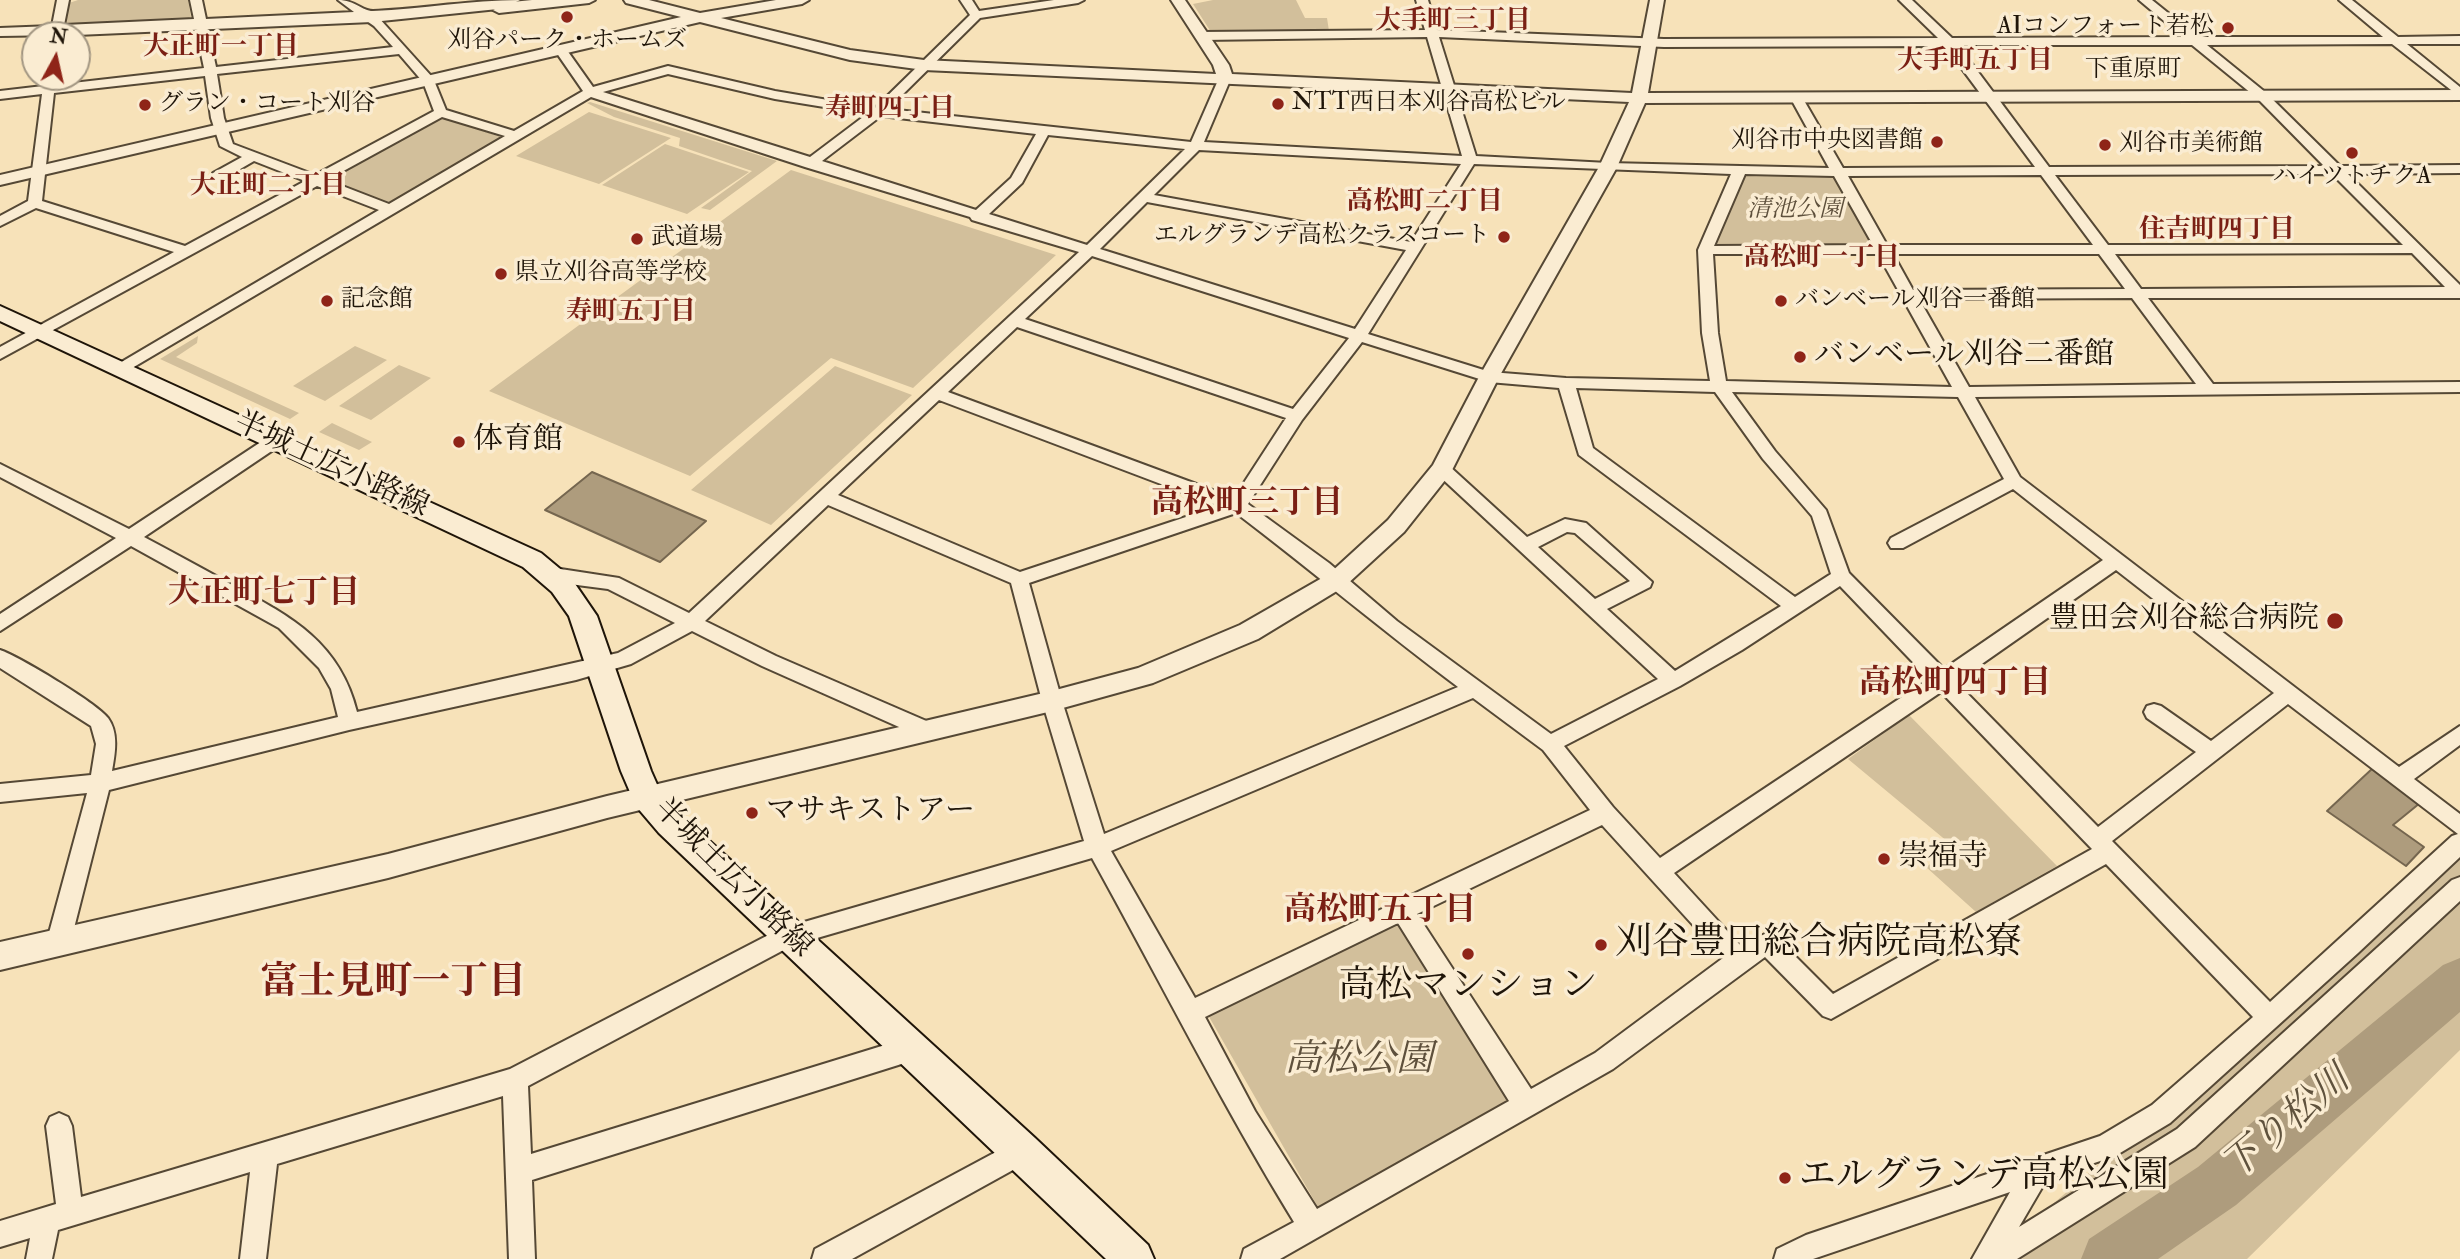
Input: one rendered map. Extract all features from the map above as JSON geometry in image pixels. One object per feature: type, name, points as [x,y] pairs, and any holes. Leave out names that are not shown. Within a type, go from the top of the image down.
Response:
[{"type":"main road","name":"半城土広小路線","points":[[0,313],[533,560],[554,575],[572,595],[583,616],[603,666],[636,771],[647,797],[670,824],[788,936],[1022,1151],[1134,1259]]},
{"type":"street","points":[[59,21],[63,0]]},
{"type":"street","points":[[197,0],[208,47],[220,129],[227,146],[388,209]]},
{"type":"street","points":[[344,0],[373,19],[429,81],[441,112]]},
{"type":"street","points":[[373,19],[514,0]]},
{"type":"street","points":[[91,31],[373,19],[556,0]]},
{"type":"street","points":[[91,31],[473,15],[589,0]]},
{"type":"street","name":"下重原町","points":[[631,0],[850,55],[924,65],[1639,98],[2460,94]]},
{"type":"street","points":[[0,180],[560,49],[701,18],[802,0]]},
{"type":"street","points":[[966,0],[976,15]]},
{"type":"street","points":[[810,164],[878,113],[976,15],[1078,0]]},
{"type":"street","points":[[0,793],[100,783],[349,722],[603,666],[624,659],[690,622],[1088,252],[1196,146],[1224,78],[1221,65],[1178,0]]},
{"type":"street","points":[[825,497],[1019,579],[1238,506],[1296,416],[1359,336],[1470,160],[1422,0]]},
{"type":"street","points":[[0,956],[388,866],[647,797],[924,729],[1052,701],[1144,676],[1249,632],[1337,580],[1396,526],[1442,469],[1489,377],[1608,167],[1639,98],[1657,0]]},
{"type":"street","points":[[1905,0],[1949,42],[2207,387]]},
{"type":"street","points":[[2146,0],[2261,95],[2459,292]]},
{"type":"street","points":[[2345,0],[2460,94]]},
{"type":"street","points":[[91,35],[202,27]]},
{"type":"street","points":[[1202,36],[1433,33],[1649,43],[2460,40]]},
{"type":"street","points":[[0,36],[21,35]]},
{"type":"street","points":[[0,36],[21,37]]},
{"type":"street","points":[[560,49],[590,92],[977,217],[1489,377],[1566,383],[1962,391],[2460,387]]},
{"type":"street","points":[[0,95],[47,92],[402,50]]},
{"type":"street","points":[[121,367],[590,92],[668,70],[775,95],[878,113],[1196,146],[1608,167],[1840,173],[2460,169]]},
{"type":"street","points":[[35,203],[47,92]]},
{"type":"street","points":[[1796,97],[2014,481],[2460,826]]},
{"type":"street","points":[[0,354],[441,112],[514,135]]},
{"type":"street","points":[[977,217],[1017,180],[1044,131]]},
{"type":"street","points":[[218,176],[251,157]]},
{"type":"street","points":[[1739,171],[1705,250],[1710,333],[1719,386],[1769,455],[1819,514],[1841,576],[2269,1017]]},
{"type":"street","points":[[1144,197],[1414,247]]},
{"type":"street","points":[[0,222],[35,203],[185,251]]},
{"type":"street","points":[[1705,250],[1884,252],[2416,249]]},
{"type":"street","points":[[1908,295],[2459,292]]},
{"type":"street","points":[[1013,320],[1296,416]]},
{"type":"street","points":[[1566,383],[1585,452],[1794,606]]},
{"type":"street","points":[[935,393],[1238,506],[1337,580],[1390,626],[1550,744],[1605,813],[1660,870],[1739,960]]},
{"type":"street","points":[[0,624],[276,440]]},
{"type":"street","points":[[1442,469],[1673,681]]},
{"type":"street","points":[[1,472],[130,537],[286,623],[326,663],[341,688],[349,722]]},
{"type":"street","points":[[1897,543],[2014,481]]},
{"type":"street","points":[[1526,545],[1565,525],[1580,527],[1643,582],[1594,608]]},
{"type":"street","points":[[1660,870],[2042,614],[2116,560]]},
{"type":"street","points":[[554,575],[612,583],[769,661],[924,729]]},
{"type":"street","points":[[1550,744],[1673,681],[1735,645],[1841,576]]},
{"type":"street","points":[[1019,579],[1052,701],[1097,847],[1190,1012],[1246,1120],[1311,1226]]},
{"type":"street","points":[[0,658],[78,705],[100,722],[106,744],[100,783],[58,944]]},
{"type":"street","points":[[0,1234],[515,1080],[788,936],[1097,847],[1476,688]]},
{"type":"street","points":[[1254,1259],[1604,1061],[1739,960],[1767,943],[1831,1008],[2102,846],[2210,751],[2288,693]]},
{"type":"street","points":[[2154,712],[2210,751]]},
{"type":"street","points":[[2399,778],[2460,734]]},
{"type":"street","points":[[1190,1012],[1605,813]]},
{"type":"street","points":[[1787,1259],[1805,1248],[2106,1147],[2161,1114],[2460,843]]},
{"type":"street","points":[[1992,1259],[2186,1138],[2460,887]]},
{"type":"street","points":[[1402,910],[1528,1105]]},
{"type":"street","points":[[519,1171],[911,1049]]},
{"type":"street","points":[[515,1080],[522,1259]]},
{"type":"street","points":[[39,1259],[59,1216],[59,1126]]},
{"type":"street","points":[[825,1259],[1022,1151]]},
{"type":"street","points":[[253,1259],[265,1156]]},
{"type":"street","points":[[1985,1259],[2038,1169]]},
{"type":"green space","points":[[78,0],[188,0],[191,17],[186,20],[91,24],[91,21],[67,21],[69,3]]},
{"type":"green space","points":[[1213,0],[1296,0],[1305,18],[1327,18],[1329,31],[1211,32],[1193,4]]},
{"type":"green space","points":[[587,103],[777,161],[710,210],[701,208],[752,171],[679,146],[680,138],[614,117]]},
{"type":"green space","points":[[589,112],[671,138],[599,184],[516,156]]},
{"type":"green space","points":[[442,117],[504,138],[391,204],[326,179]]},
{"type":"green space","points":[[665,144],[749,172],[687,214],[602,185]]},
{"type":"green space","points":[[791,170],[1056,255],[913,388],[831,358],[690,476],[489,391]]},
{"type":"green space","name":"清池公園","points":[[1742,176],[1835,177],[1874,247],[1716,245]]},
{"type":"green space","points":[[198,336],[197,343],[176,357],[299,413],[290,419],[160,359]]},
{"type":"green space","points":[[355,346],[387,360],[325,401],[293,386]]},
{"type":"green space","points":[[399,365],[431,378],[371,420],[339,406]]},
{"type":"green space","points":[[835,366],[912,395],[771,525],[691,490]]},
{"type":"green space","points":[[332,423],[372,442],[359,450],[319,432]]},
{"type":"green space","points":[[1909,715],[2057,866],[1976,912],[1926,867],[1954,847],[1848,759]]},
{"type":"green space","points":[[2460,853],[2460,1050],[2247,1259],[1989,1259]]},
{"type":"green space","name":"高松公園","points":[[1399,923],[1512,1102],[1319,1209],[1208,1015]]},
{"type":"shaded area","points":[[592,472],[706,521],[660,562],[545,510]]},
{"type":"shaded area","points":[[2374,767],[2420,803],[2393,825],[2424,847],[2406,866],[2327,811]]},
{"type":"waterway","name":"下り松川","points":[[2109,1259],[2217,1186],[2460,981]]},
{"type":"place","name":"刈谷パーク・ホームズ","points":[[567,17]]},
{"type":"place","name":"AIコンフォート若松","points":[[2228,28]]},
{"type":"place","name":"NTT西日本刈谷高松ビル","points":[[1278,104]]},
{"type":"place","name":"グラン・コート刈谷","points":[[145,105]]},
{"type":"place","name":"刈谷市中央図書館","points":[[1937,142]]},
{"type":"place","name":"刈谷市美術館","points":[[2105,145]]},
{"type":"place","name":"ハイツトチクA","points":[[2352,153]]},
{"type":"place","name":"エルグランデ高松クラスコート","points":[[1504,237]]},
{"type":"place","name":"武道場","points":[[637,239]]},
{"type":"place","name":"県立刈谷高等学校","points":[[501,274]]},
{"type":"place","name":"記念館","points":[[327,301]]},
{"type":"place","name":"バンベール刈谷一番館","points":[[1781,301]]},
{"type":"place","name":"バンベール刈谷二番館","points":[[1800,357]]},
{"type":"place","name":"体育館","points":[[459,442]]},
{"type":"place","name":"豊田会刈谷総合病院","points":[[2335,621]]},
{"type":"place","name":"マサキストアー","points":[[752,813]]},
{"type":"place","name":"崇福寺","points":[[1884,859]]},
{"type":"place","name":"刈谷豊田総合病院高松寮","points":[[1601,945]]},
{"type":"place","name":"高松マンション","points":[[1468,954]]},
{"type":"place","name":"エルグランデ高松公園","points":[[1785,1178]]},
{"type":"district","name":"大手町三丁目","points":[[1453,22]]},
{"type":"district","name":"大正町一丁目","points":[[221,48]]},
{"type":"district","name":"大手町五丁目","points":[[1975,62]]},
{"type":"district","name":"寿町四丁目","points":[[890,110]]},
{"type":"district","name":"大正町二丁目","points":[[268,187]]},
{"type":"district","name":"高松町二丁目","points":[[1425,203]]},
{"type":"district","name":"住吉町四丁目","points":[[2217,231]]},
{"type":"district","name":"高松町一丁目","points":[[1822,259]]},
{"type":"district","name":"寿町五丁目","points":[[631,313]]},
{"type":"district","name":"高松町三丁目","points":[[1247,505]]},
{"type":"district","name":"大正町七丁目","points":[[264,595]]},
{"type":"district","name":"高松町四丁目","points":[[1955,685]]},
{"type":"district","name":"高松町五丁目","points":[[1380,912]]},
{"type":"district","name":"富士見町一丁目","points":[[393,985]]}]
